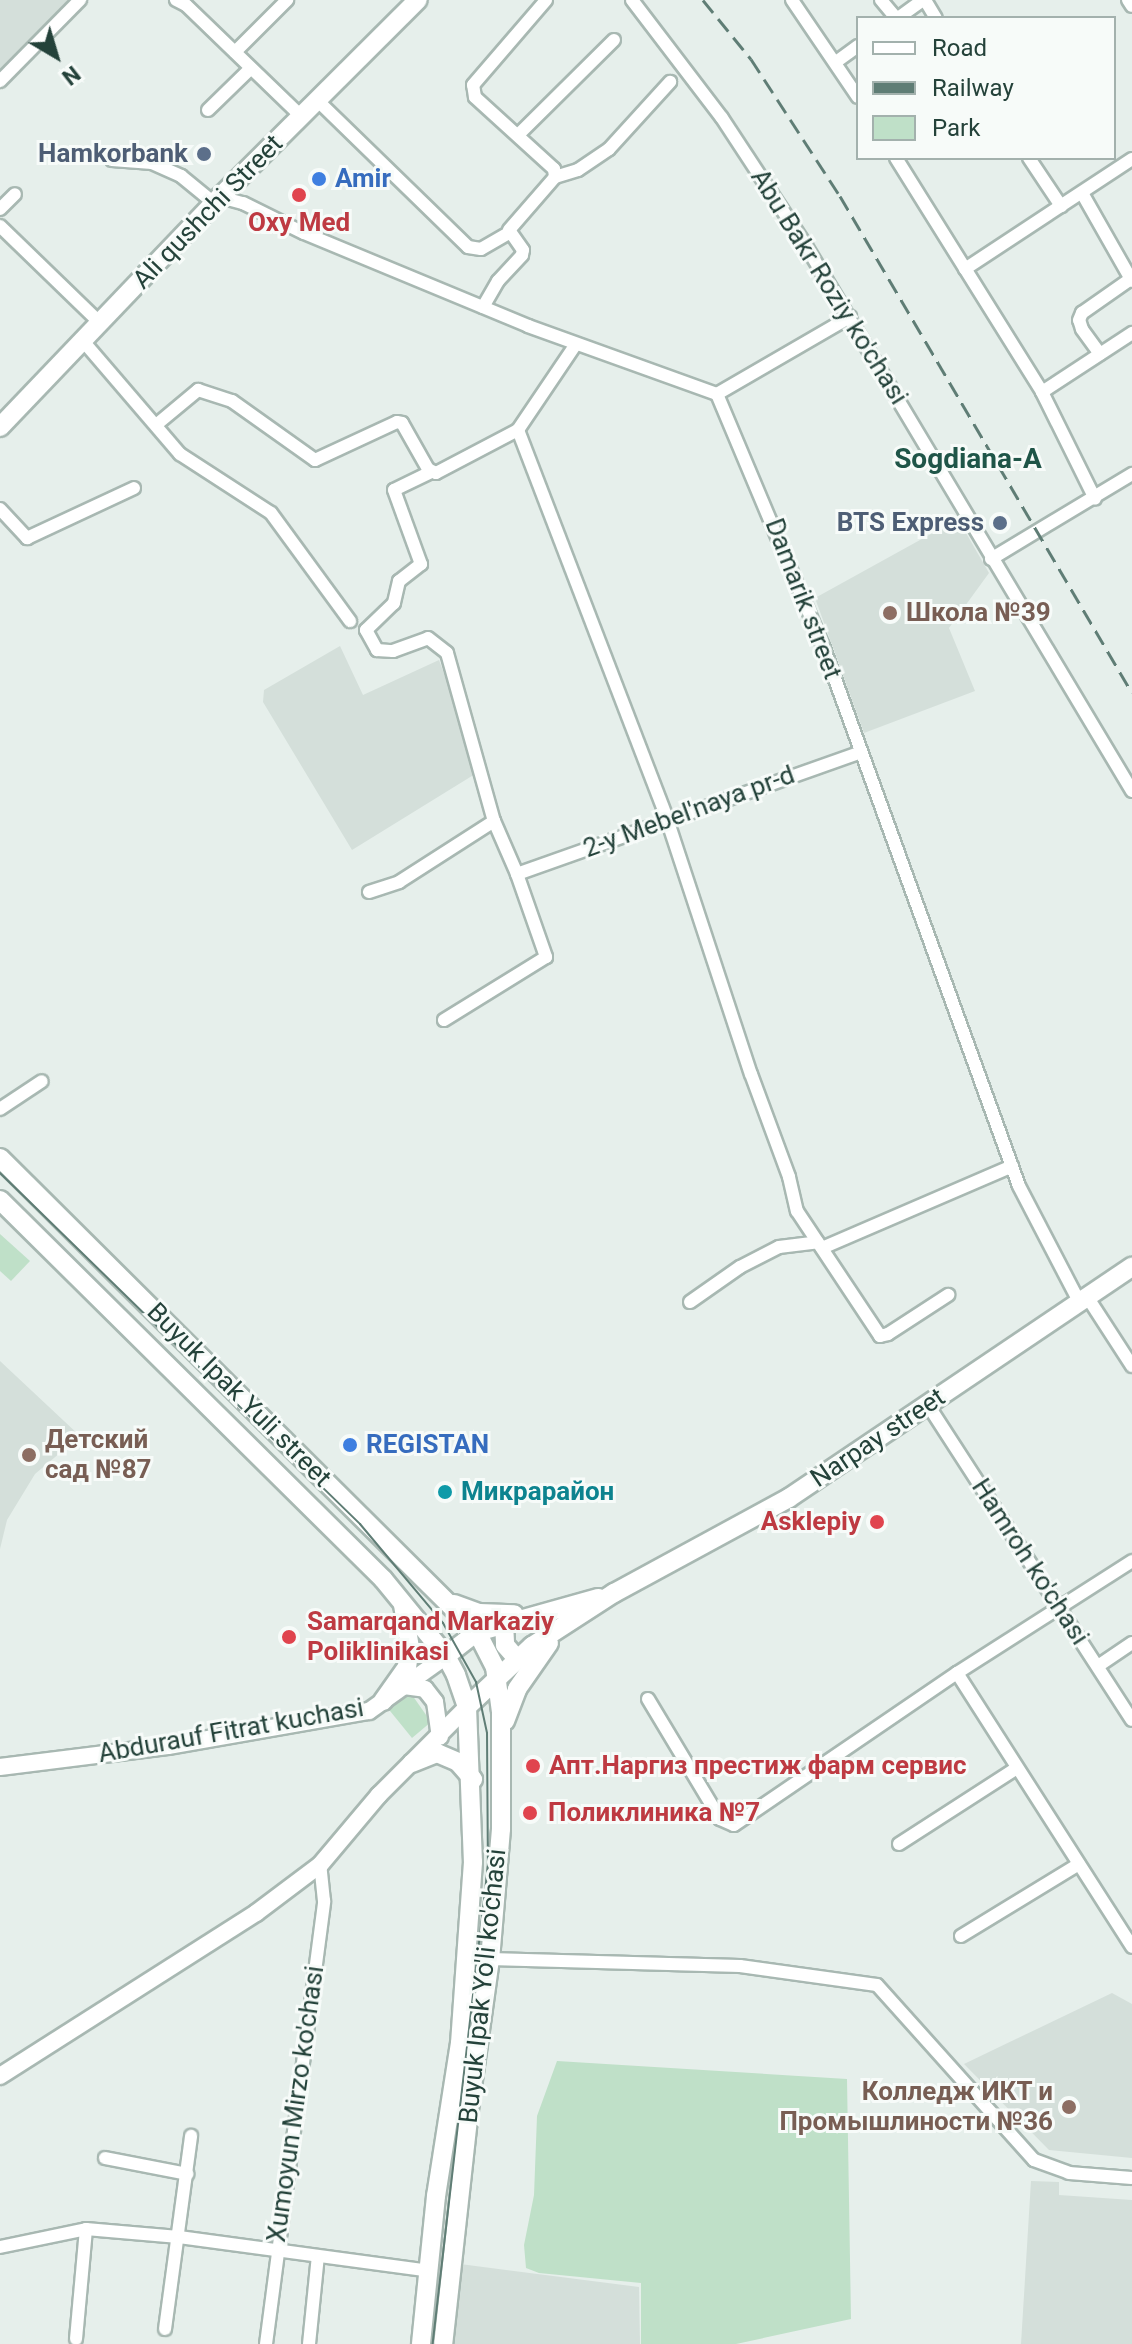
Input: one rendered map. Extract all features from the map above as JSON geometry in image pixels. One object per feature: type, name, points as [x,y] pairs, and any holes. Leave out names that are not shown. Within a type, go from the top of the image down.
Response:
[{"type":"main road","name":"Ali qushchi Street","points":[[0,427],[217,200],[418,0]]},
{"type":"main road","name":"Buyuk Ipak Yuli street","points":[[0,1158],[477,1632]]},
{"type":"main road","name":"Buyuk Ipak Yuli street","points":[[0,1200],[383,1579],[446,1656]]},
{"type":"main road","name":"Narpay street","points":[[467,1707],[517,1659],[614,1593],[789,1498],[1132,1267]]},
{"type":"main road","name":"Narpay street","points":[[446,1656],[477,1632],[614,1593]]},
{"type":"main road","points":[[446,1600],[479,1613],[545,1611]]},
{"type":"main road","points":[[383,1701],[407,1667],[410,1648],[402,1602]]},
{"type":"main road","points":[[504,1623],[505,1645],[517,1659]]},
{"type":"main road","points":[[501,1735],[517,1689],[543,1650],[566,1625]]},
{"type":"main road","name":"Buyuk Ipak Yo'li ko'chasi","points":[[443,2344],[470,2101],[490,1959],[501,1829],[501,1735],[497,1678],[488,1649],[477,1632]]},
{"type":"main road","name":"Buyuk Ipak Yo'li ko'chasi","points":[[421,2344],[436,2196],[460,2043],[473,1862],[473,1779],[467,1707],[446,1656]]},
{"type":"main road","points":[[412,1763],[437,1753],[458,1762],[473,1779]]},
{"type":"street","points":[[0,81],[80,0]]},
{"type":"street","points":[[235,52],[287,0]]},
{"type":"street","points":[[546,0],[479,73],[473,85],[475,97],[554,169],[555,177]]},
{"type":"street","name":"Abu Bakr Roziy ko'chasi","points":[[632,0],[722,118],[850,317],[991,559],[1132,791]]},
{"type":"street","points":[[792,0],[856,94]]},
{"type":"street","points":[[881,0],[895,16]]},
{"type":"street","points":[[900,16],[924,0]]},
{"type":"street","points":[[1128,0],[1132,6]]},
{"type":"street","points":[[182,2],[301,116]]},
{"type":"street","points":[[518,135],[614,40]]},
{"type":"street","points":[[836,62],[856,47]]},
{"type":"street","points":[[208,110],[251,68]]},
{"type":"street","points":[[317,100],[468,247],[481,249],[509,233],[555,177],[578,170],[609,149],[670,82]]},
{"type":"street","points":[[965,269],[1132,159]]},
{"type":"street","points":[[112,160],[152,163],[172,171],[217,200],[243,203],[304,233],[483,307],[717,394],[850,317]]},
{"type":"street","points":[[897,160],[1042,392],[1095,499]]},
{"type":"street","points":[[1030,160],[1061,206]]},
{"type":"street","points":[[1082,193],[1132,279],[1082,313],[1079,320],[1100,354]]},
{"type":"street","points":[[0,209],[15,194]]},
{"type":"street","points":[[0,226],[100,323]]},
{"type":"street","points":[[483,307],[498,281],[522,255],[523,250],[509,233]]},
{"type":"street","points":[[1042,392],[1132,333]]},
{"type":"street","points":[[83,341],[180,454],[271,513],[350,621]]},
{"type":"street","points":[[444,1020],[546,957],[517,874],[494,821],[447,653],[428,638],[393,651],[377,650],[366,630],[394,603],[399,581],[421,564],[394,490],[518,430],[576,344]]},
{"type":"street","points":[[156,425],[198,390],[232,401],[315,460],[397,422],[402,423],[431,472]]},
{"type":"street","name":"Damarik street","points":[[717,394],[823,646],[1012,1166],[1084,1300],[1132,1366]]},
{"type":"street","points":[[518,430],[667,819],[751,1074],[789,1177],[797,1211],[880,1336],[888,1334],[948,1295]]},
{"type":"street","points":[[991,559],[1132,474]]},
{"type":"street","points":[[0,509],[27,538],[134,488]]},
{"type":"street","name":"2-y Mebel'naya pr-d","points":[[517,874],[861,752]]},
{"type":"street","points":[[369,892],[399,882],[494,821]]},
{"type":"street","points":[[0,1109],[42,1081]]},
{"type":"street","points":[[690,1302],[740,1267],[779,1247],[820,1245],[1012,1166]]},
{"type":"street","name":"Hamroh ko'chasi","points":[[928,1405],[1132,1720]]},
{"type":"street","points":[[648,1699],[720,1819],[734,1825],[957,1673],[1132,1561]]},
{"type":"street","points":[[1098,1666],[1132,1643]]},
{"type":"street","name":"Abdurauf Fitrat kuchasi","points":[[0,1767],[168,1746],[369,1711],[446,1656]]},
{"type":"street","points":[[957,1673],[1132,1947]]},
{"type":"street","points":[[404,1686],[425,1689],[435,1702],[440,1737]]},
{"type":"street","points":[[0,2076],[256,1913],[320,1865],[467,1707]]},
{"type":"street","points":[[899,1844],[1017,1768]]},
{"type":"street","points":[[961,1936],[1079,1864]]},
{"type":"street","name":"Xumoyun Mirzo ko'chasi","points":[[266,2344],[324,1901],[320,1865]]},
{"type":"street","points":[[490,1959],[740,1966],[877,1985],[1034,2160],[1069,2173],[1132,2178]]},
{"type":"street","points":[[165,2329],[191,2136]]},
{"type":"street","points":[[105,2158],[187,2174]]},
{"type":"street","points":[[0,2247],[86,2229],[179,2237],[430,2271]]},
{"type":"street","points":[[76,2339],[86,2229]]},
{"type":"street","points":[[309,2344],[318,2256]]},
{"type":"shaded area","points":[[0,0],[68,0],[0,69]]},
{"type":"shaded area","name":"Школа №39","points":[[958,519],[989,573],[949,628],[975,691],[864,733],[815,598]]},
{"type":"shaded area","points":[[340,646],[363,695],[439,660],[480,771],[352,850],[263,702],[264,690]]},
{"type":"shaded area","name":"Детский сад №87","points":[[0,1361],[80,1436],[35,1474],[7,1520],[0,1549]]},
{"type":"shaded area","name":"Колледж ИКТ и Промышлиности №36","points":[[1112,1993],[1132,2004],[1132,2158],[1049,2150],[964,2064]]},
{"type":"shaded area","points":[[1031,2181],[1059,2182],[1059,2195],[1132,2200],[1132,2344],[1021,2344]]},
{"type":"shaded area","points":[[460,2264],[639,2287],[640,2344],[452,2344]]},
{"type":"green space","points":[[0,1234],[30,1261],[11,1281],[0,1271]]},
{"type":"green space","points":[[410,1692],[431,1722],[412,1738],[386,1706]]},
{"type":"green space","points":[[557,2061],[847,2079],[851,2319],[736,2344],[641,2344],[641,2283],[539,2273],[526,2268],[524,2245],[534,2195],[537,2116]]},
{"type":"tram line","points":[[0,1173],[360,1524],[443,1623],[476,1682],[487,1733],[488,1865],[433,2344]]},
{"type":"railway","points":[[703,0],[751,59],[840,196],[1132,693]]},
{"type":"place","name":"Hamkorbank","points":[[204,154]]},
{"type":"place","name":"Amir","points":[[319,179]]},
{"type":"place","name":"Oxy Med","points":[[299,195]]},
{"type":"place","name":"BTS Express","points":[[1000,523]]},
{"type":"place","name":"Школа №39","points":[[890,613]]},
{"type":"place","name":"REGISTAN","points":[[350,1445]]},
{"type":"place","name":"Детский сад №87","points":[[29,1455]]},
{"type":"place","name":"Микрарайон","points":[[445,1492]]},
{"type":"place","name":"Asklepiy","points":[[877,1522]]},
{"type":"place","name":"Samarqand Markaziy Poliklinikasi","points":[[289,1637]]},
{"type":"place","name":"Апт.Наргиз престиж фарм сервис","points":[[533,1766]]},
{"type":"place","name":"Поликлиника №7","points":[[530,1813]]},
{"type":"place","name":"Колледж ИКТ и Промышлиности №36","points":[[1069,2107]]},
{"type":"district","name":"Sogdiana-А","points":[[968,459]]}]
